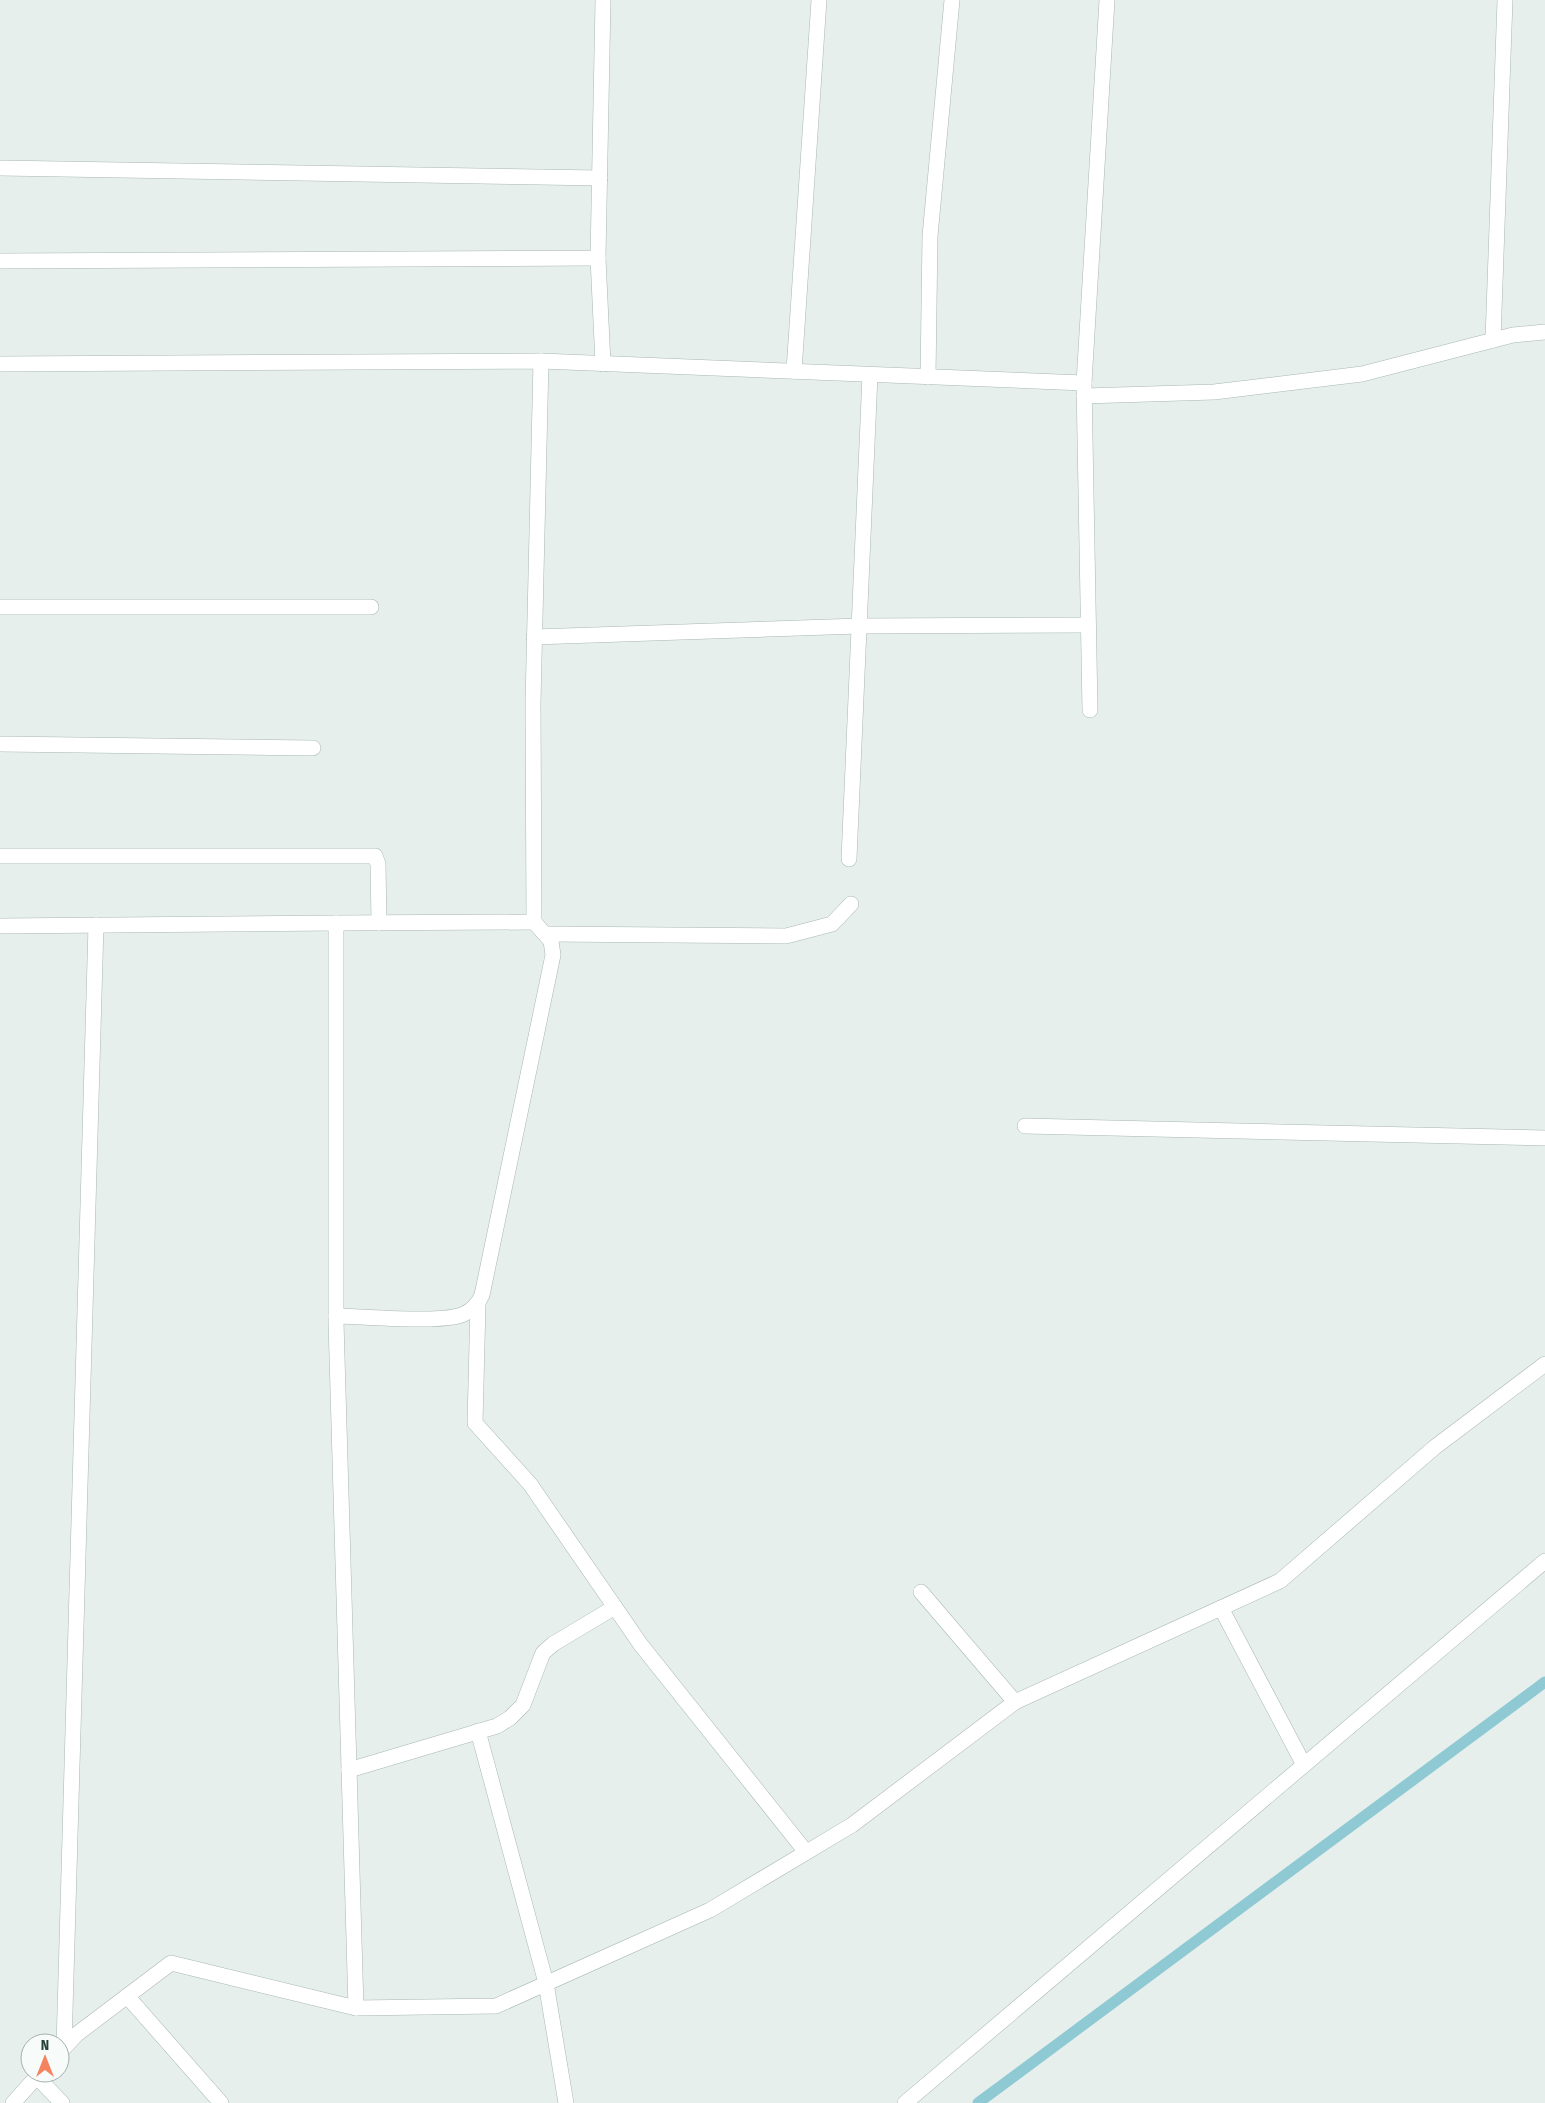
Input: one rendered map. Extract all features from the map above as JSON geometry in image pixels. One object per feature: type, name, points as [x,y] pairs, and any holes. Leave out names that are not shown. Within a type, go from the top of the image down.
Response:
[{"type":"street","points":[[603,0],[598,258],[603,364]]},
{"type":"street","points":[[794,371],[819,0]]},
{"type":"street","points":[[928,377],[930,236],[952,0]]},
{"type":"street","points":[[1090,710],[1084,389],[1107,0]]},
{"type":"street","points":[[1493,340],[1505,0]]},
{"type":"street","points":[[0,168],[600,178]]},
{"type":"street","points":[[0,261],[598,258]]},
{"type":"street","points":[[0,364],[541,362],[870,374],[1084,389],[1214,392],[1362,374],[1513,335],[1545,332]]},
{"type":"street","points":[[541,362],[533,704],[534,922],[546,934],[553,948],[553,955],[482,1295],[478,1304],[475,1423],[530,1484],[641,1644],[806,1852]]},
{"type":"street","points":[[849,859],[870,374]]},
{"type":"street","points":[[0,607],[371,607]]},
{"type":"street","points":[[534,637],[859,626],[1088,625]]},
{"type":"street","points":[[0,744],[313,748]]},
{"type":"street","points":[[0,856],[372,856],[376,858],[378,864],[379,923]]},
{"type":"street","points":[[546,934],[786,936],[832,924],[851,904]]},
{"type":"street","points":[[0,926],[534,922]]},
{"type":"street","points":[[336,923],[336,1316],[356,2008]]},
{"type":"street","points":[[63,2033],[96,925]]},
{"type":"street","points":[[1025,1126],[1545,1138]]},
{"type":"street","points":[[336,1316],[439,1319],[463,1315],[478,1304]]},
{"type":"street","points":[[70,2041],[77,2034],[171,1963],[356,2008],[496,2006],[710,1910],[852,1824],[1015,1702],[1280,1581],[1435,1447],[1545,1364]]},
{"type":"street","points":[[905,2103],[1545,1561]]},
{"type":"street","points":[[920,1592],[1015,1702]]},
{"type":"street","points":[[349,1770],[497,1726],[510,1718],[523,1705],[539,1662],[552,1644],[615,1607]]},
{"type":"street","points":[[1221,1608],[1304,1765]]},
{"type":"street","points":[[478,1731],[546,1983],[566,2103]]},
{"type":"street","points":[[126,1996],[221,2103]]},
{"type":"street","points":[[12,2103],[31,2083]]},
{"type":"street","points":[[46,2083],[62,2103]]},
{"type":"waterway","points":[[978,2103],[1545,1682]]}]
